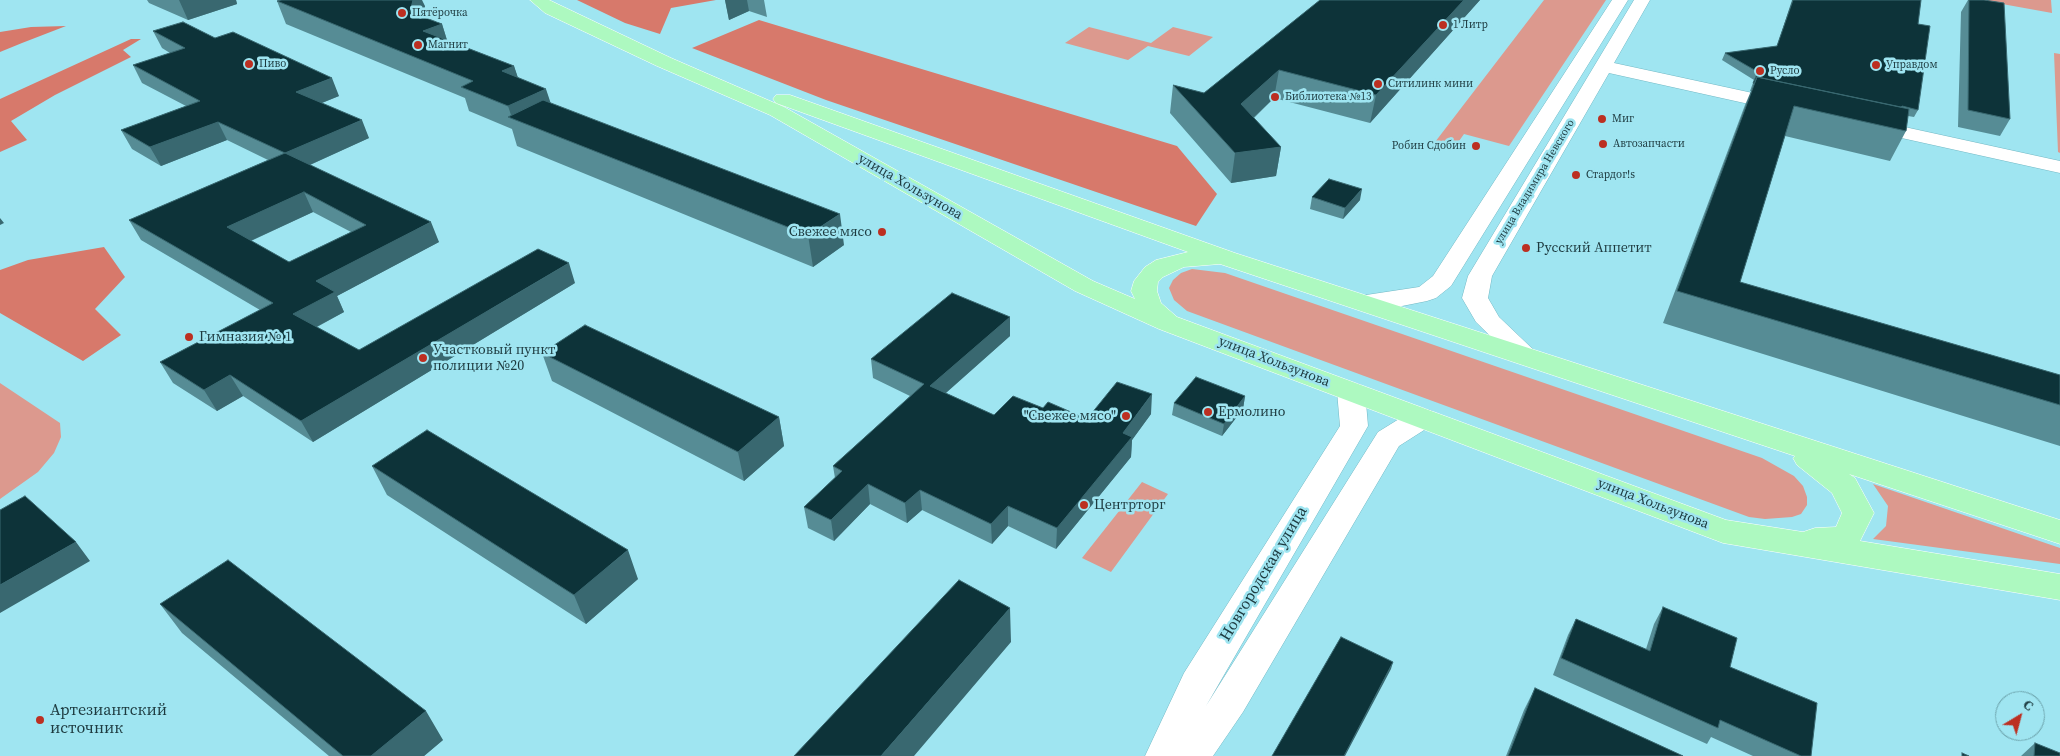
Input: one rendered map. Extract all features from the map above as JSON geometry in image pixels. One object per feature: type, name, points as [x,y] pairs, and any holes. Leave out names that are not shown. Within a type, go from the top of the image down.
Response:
[{"type":"main road","name":"улица Хользунова","points":[[538,0],[551,9],[777,111],[1084,286],[1168,322],[1723,531],[2060,587]]},
{"type":"main road","name":"улица Хользунова","points":[[560,0],[678,56],[797,105],[1226,258],[2060,532]]},
{"type":"main road","points":[[859,158],[859,146],[870,140],[893,139]]},
{"type":"main road","points":[[1168,322],[1150,306],[1144,290],[1146,281],[1154,272],[1165,265],[1182,260],[1226,258]]},
{"type":"main road","points":[[1789,541],[1846,538],[1858,514],[1844,486],[1791,445]]},
{"type":"street","name":"улица Владимира Невского","points":[[1362,302],[1397,300],[1426,293],[1442,281],[1620,0]]},
{"type":"street","name":"улица Владимира Невского","points":[[1527,356],[1488,322],[1475,298],[1480,276],[1642,0]]},
{"type":"street","points":[[1604,66],[1805,111]]},
{"type":"street","points":[[1853,121],[2060,167]]},
{"type":"street","name":"Новгородская улица","points":[[1164,756],[1197,684],[1354,426],[1351,391]]},
{"type":"street","points":[[1191,756],[1230,701],[1388,440],[1422,418]]},
{"type":"shaded area","points":[[577,0],[716,0],[671,8],[660,34],[625,23]]},
{"type":"shaded area","points":[[1544,0],[1606,0],[1509,146],[1464,134],[1452,151],[1432,146]]},
{"type":"shaded area","points":[[1980,0],[2051,0],[2052,13]]},
{"type":"shaded area","points":[[759,20],[1177,146],[1217,194],[1196,226],[826,100],[692,48]]},
{"type":"shaded area","points":[[66,26],[0,52],[0,32],[31,27]]},
{"type":"shaded area","points":[[1089,27],[1151,43],[1173,27],[1213,37],[1189,56],[1148,46],[1128,60],[1065,43]]},
{"type":"shaded area","points":[[131,39],[141,39],[123,50],[131,57],[55,95],[11,121],[27,140],[0,152],[0,99]]},
{"type":"shaded area","points":[[2054,53],[2060,54],[2060,153],[2058,152]]},
{"type":"shaded area","points":[[104,247],[125,277],[95,309],[121,335],[83,361],[0,313],[0,270],[28,260]]},
{"type":"shaded area","points":[[1192,269],[1225,273],[1762,458],[1794,476],[1803,486],[1807,497],[1807,505],[1801,514],[1792,517],[1765,519],[1749,517],[1187,311],[1174,300],[1169,288],[1173,280],[1181,273]]},
{"type":"shaded area","points":[[0,383],[60,423],[61,437],[54,453],[38,472],[0,499]]},
{"type":"shaded area","points":[[1142,482],[1168,494],[1111,572],[1082,558]]},
{"type":"shaded area","points":[[1873,484],[2060,548],[2060,564],[1873,539],[1886,526],[1888,506]]},
{"type":"building","points":[[413,0],[410,12],[442,24],[423,31],[514,66],[502,71],[546,89],[508,106],[461,87],[473,81],[277,1]]},
{"type":"building","points":[[1320,0],[1464,0],[1376,95],[1279,70],[1241,104],[1281,147],[1235,153],[1173,85],[1204,93]]},
{"type":"building","points":[[1793,0],[1921,0],[1918,24],[1930,26],[1918,110],[1757,77],[1754,84],[1758,72],[1725,53],[1777,46]]},
{"type":"building","points":[[1969,0],[2004,3],[2010,119],[1968,110]]},
{"type":"building","points":[[183,22],[215,38],[233,32],[332,78],[296,92],[362,120],[285,153],[218,122],[150,147],[121,130],[200,101],[133,65],[185,48],[153,31]]},
{"type":"building","points":[[1757,77],[1909,109],[1906,131],[1794,106],[1740,282],[2060,375],[2060,405],[1677,291]]},
{"type":"building","points":[[543,100],[840,214],[808,235],[508,117]]},
{"type":"building","points":[[285,153],[431,222],[316,281],[335,292],[293,314],[359,350],[538,249],[569,263],[301,421],[230,375],[204,390],[160,362],[273,303],[129,220]],"holes":[[[304,192],[366,225],[289,262],[227,227]]]},
{"type":"building","points":[[1329,179],[1362,189],[1345,208],[1312,197]]},
{"type":"building","points":[[952,293],[1010,317],[930,386],[994,415],[1013,396],[1043,408],[1048,402],[1087,419],[1117,382],[1152,394],[1123,433],[1132,437],[1057,528],[1008,506],[991,524],[920,490],[905,503],[868,484],[831,520],[804,507],[842,471],[833,466],[924,384],[871,359]]},
{"type":"building","points":[[585,325],[779,417],[738,452],[542,353]]},
{"type":"building","points":[[1196,377],[1245,396],[1224,424],[1174,403]]},
{"type":"building","points":[[427,430],[628,550],[574,595],[372,466]]},
{"type":"building","points":[[25,496],[76,542],[0,585],[0,510]]},
{"type":"building","points":[[228,560],[426,711],[371,756],[343,756],[160,604]]},
{"type":"building","points":[[959,580],[1010,608],[881,756],[794,756]]},
{"type":"building","points":[[1663,607],[1737,638],[1730,667],[1817,703],[1811,756],[1801,756],[1720,720],[1718,728],[1561,658],[1576,619],[1650,651]]},
{"type":"building","points":[[1341,637],[1393,662],[1344,756],[1272,756]]},
{"type":"building","points":[[1535,688],[1683,756],[1508,756]]},
{"type":"building","points":[[2035,743],[2060,753],[2060,756],[2034,756]]},
{"type":"place","name":"Пятёрочка","points":[[402,13]]},
{"type":"place","name":"1 Литр","points":[[1443,25]]},
{"type":"place","name":"Магнит","points":[[418,45]]},
{"type":"place","name":"Пиво","points":[[249,64]]},
{"type":"place","name":"Управдом","points":[[1876,65]]},
{"type":"place","name":"Русло","points":[[1760,71]]},
{"type":"place","name":"Ситилинк мини","points":[[1378,84]]},
{"type":"place","name":"Библиотека №13","points":[[1275,97]]},
{"type":"place","name":"Миг","points":[[1602,119]]},
{"type":"place","name":"Автозапчасти","points":[[1603,144]]},
{"type":"place","name":"Робин Сдобин","points":[[1476,146]]},
{"type":"place","name":"Стардог!s","points":[[1576,175]]},
{"type":"place","name":"Свежее мясо","points":[[882,232]]},
{"type":"place","name":"Русский Аппетит","points":[[1526,248]]},
{"type":"place","name":"Гимназия № 1","points":[[189,337]]},
{"type":"place","name":"Участковый пункт полиции №20","points":[[423,358]]},
{"type":"place","name":"Ермолино","points":[[1208,412]]},
{"type":"place","name":"\"Свежее мясо\"","points":[[1126,416]]},
{"type":"place","name":"Центрторг","points":[[1084,505]]},
{"type":"place","name":"Артезиантский источник","points":[[40,720]]}]
